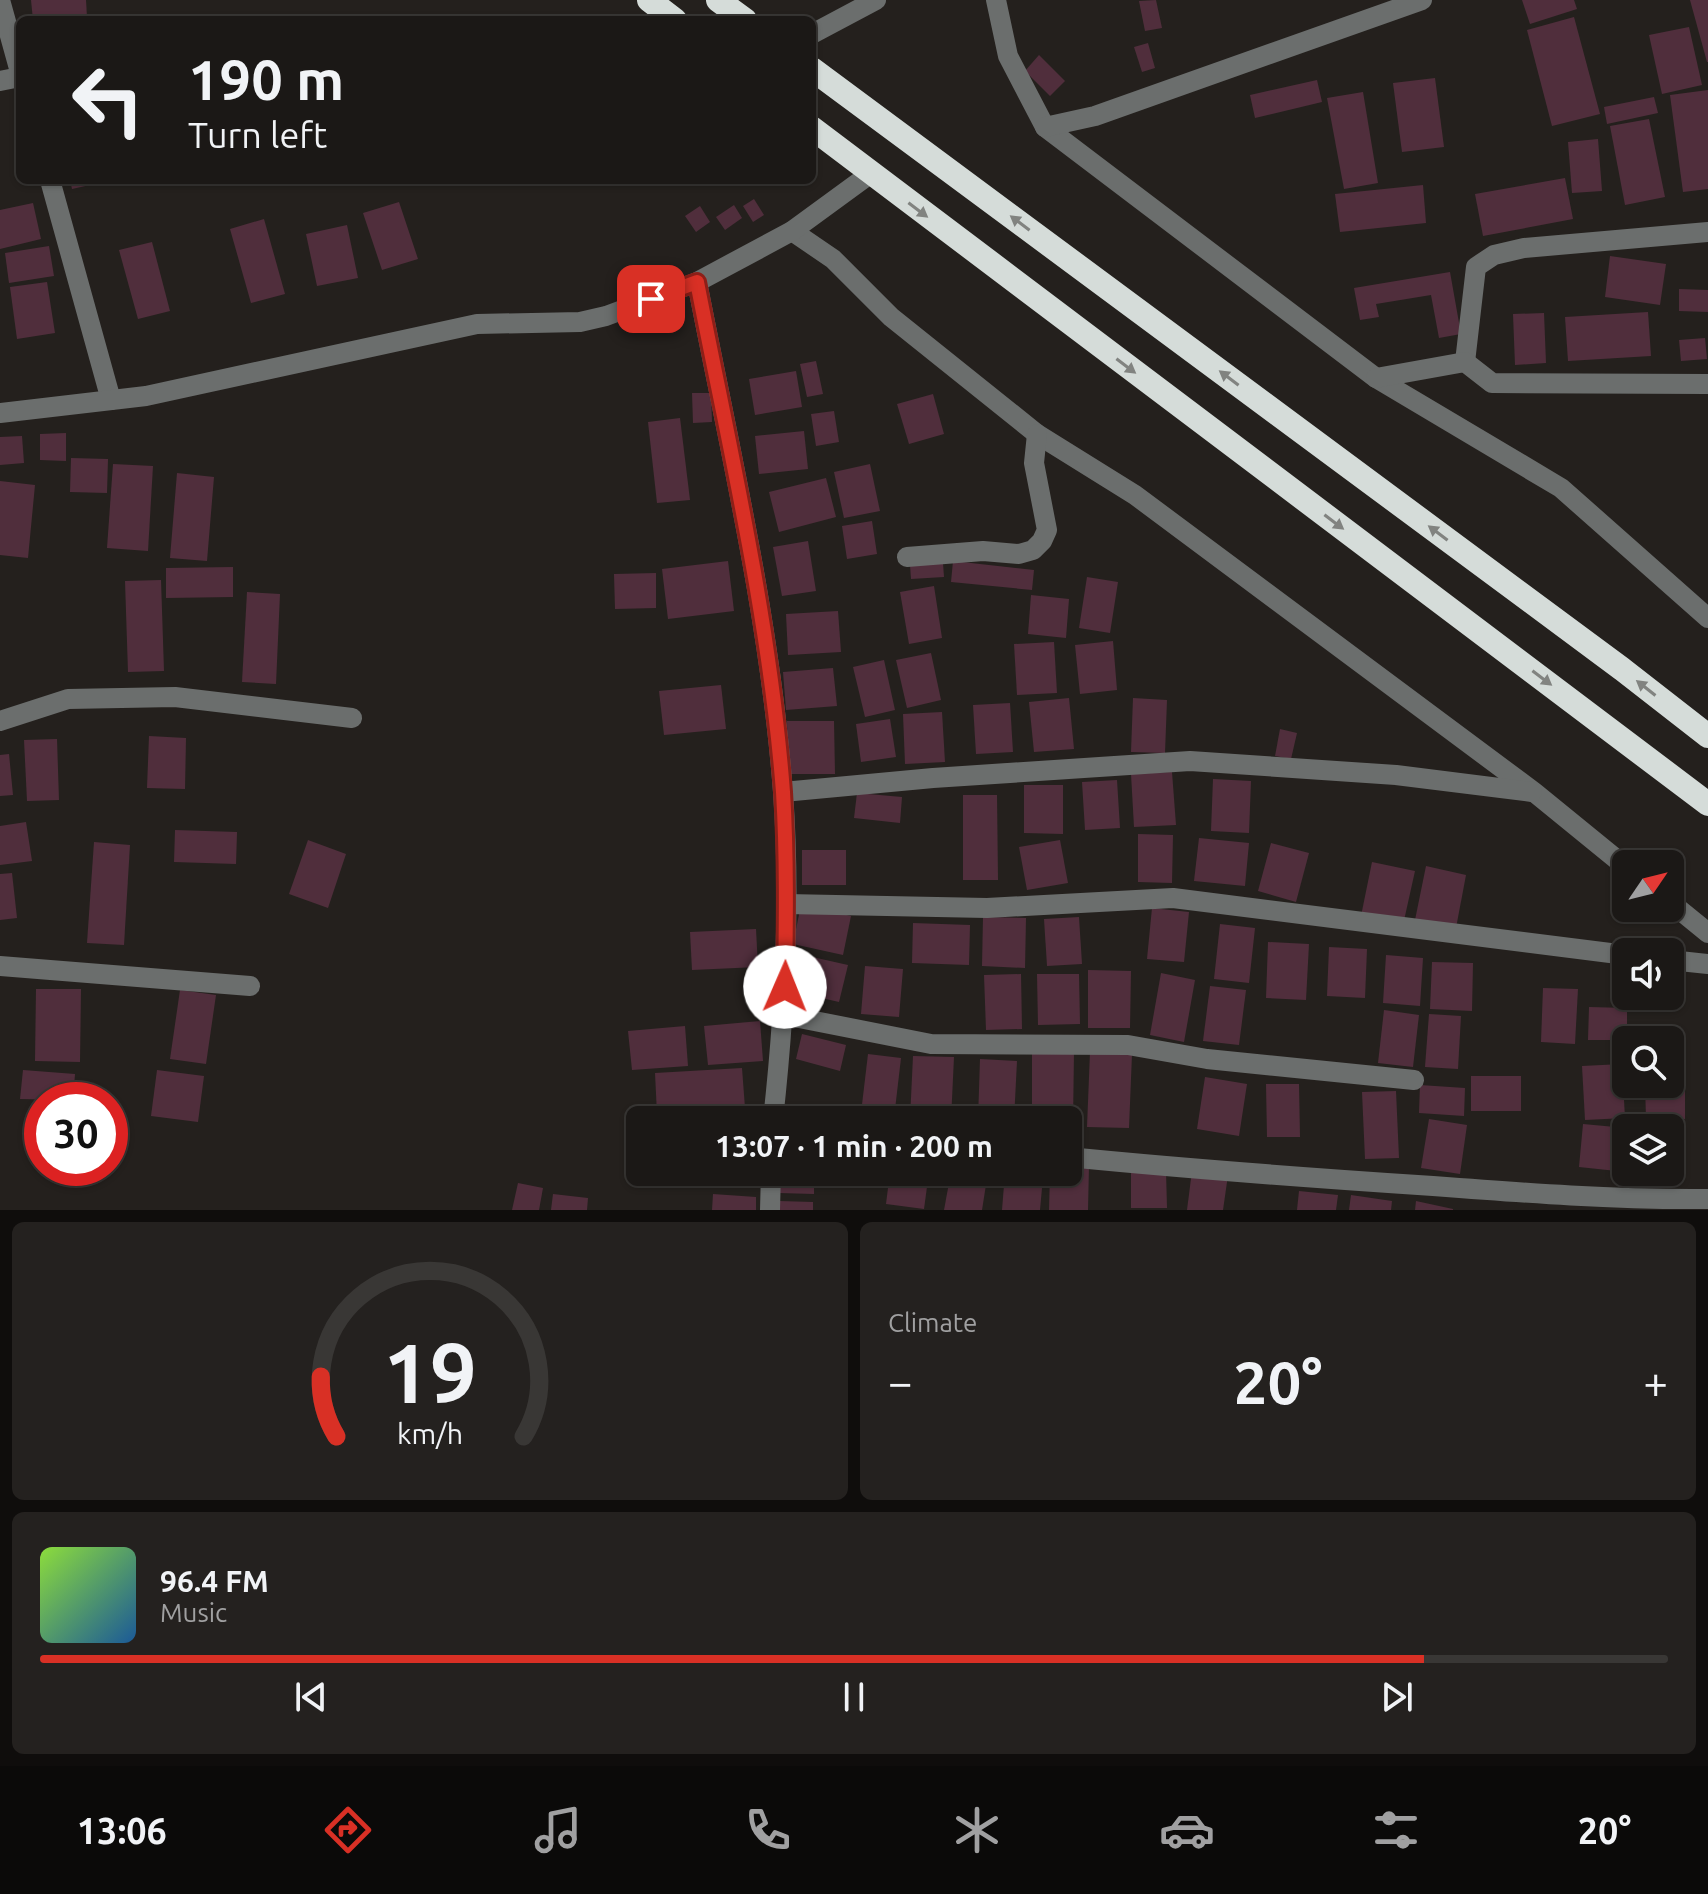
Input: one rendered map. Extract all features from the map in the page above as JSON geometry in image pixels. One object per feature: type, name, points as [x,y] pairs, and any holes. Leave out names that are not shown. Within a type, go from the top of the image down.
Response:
[{"type":"highway","points":[[649,0],[670,16]]},
{"type":"highway","points":[[718,0],[740,16]]},
{"type":"highway","points":[[816,72],[1708,736]]},
{"type":"highway","points":[[816,131],[1708,804]]},
{"type":"street","points":[[0,0],[16,59]]},
{"type":"street","points":[[816,32],[876,0]]},
{"type":"street","points":[[996,0],[1008,56],[1045,127],[1376,378],[1561,488],[1708,618]]},
{"type":"street","points":[[1045,127],[1095,116],[1422,0]]},
{"type":"street","points":[[0,413],[146,396],[477,324],[580,322],[697,282],[792,231],[870,174]]},
{"type":"street","points":[[51,184],[111,400]]},
{"type":"street","points":[[792,231],[833,259],[891,317],[1037,434],[1135,495],[1534,792],[1612,856]]},
{"type":"street","points":[[1465,362],[1476,267],[1494,255],[1524,248],[1708,232]]},
{"type":"street","points":[[697,282],[761,608],[783,792],[786,904],[784,1015],[774,1106]]},
{"type":"street","points":[[1376,378],[1465,362],[1492,383],[1708,384]]},
{"type":"street","points":[[907,557],[983,551],[1019,554],[1033,550],[1047,530],[1034,463],[1037,434]]},
{"type":"street","points":[[0,721],[68,699],[175,697],[352,718]]},
{"type":"street","points":[[783,792],[933,778],[1190,761],[1396,775],[1534,792]]},
{"type":"street","points":[[786,904],[987,908],[1173,898],[1612,953]]},
{"type":"street","points":[[1684,913],[1708,933]]},
{"type":"street","points":[[1684,961],[1708,964]]},
{"type":"street","points":[[0,966],[250,986]]},
{"type":"street","points":[[784,1015],[931,1044],[1128,1045],[1207,1059],[1414,1080]]},
{"type":"street","points":[[1082,1158],[1453,1188],[1659,1200],[1708,1199]]},
{"type":"street","points":[[770,1210],[771,1186]]},
{"type":"building","points":[[31,0],[86,0],[87,16],[33,16]]},
{"type":"building","points":[[1156,0],[1162,28],[1145,31],[1139,1]]},
{"type":"building","points":[[1522,0],[1574,0],[1577,9],[1530,24]]},
{"type":"building","points":[[1690,0],[1708,0],[1708,62],[1707,62]]},
{"type":"building","points":[[1574,17],[1600,114],[1552,126],[1527,30]]},
{"type":"building","points":[[1689,27],[1702,85],[1662,94],[1649,35]]},
{"type":"building","points":[[1148,43],[1155,68],[1142,72],[1134,47]]},
{"type":"building","points":[[1039,55],[1065,81],[1050,96],[1025,71]]},
{"type":"building","points":[[1435,78],[1444,147],[1402,152],[1393,83]]},
{"type":"building","points":[[1317,80],[1322,102],[1255,118],[1250,95]]},
{"type":"building","points":[[1708,90],[1708,189],[1683,192],[1670,95]]},
{"type":"building","points":[[1363,92],[1378,183],[1344,189],[1327,98]]},
{"type":"building","points":[[1654,97],[1658,113],[1607,124],[1604,107]]},
{"type":"building","points":[[1649,119],[1665,197],[1625,205],[1610,126]]},
{"type":"building","points":[[1598,139],[1602,191],[1572,193],[1568,142]]},
{"type":"building","points":[[1565,178],[1573,219],[1483,236],[1475,194]]},
{"type":"building","points":[[71,184],[94,184],[72,189]]},
{"type":"building","points":[[1423,185],[1426,223],[1340,232],[1335,194]]},
{"type":"building","points":[[754,199],[764,215],[753,222],[743,206]]},
{"type":"building","points":[[399,202],[418,259],[382,270],[363,213]]},
{"type":"building","points":[[33,203],[41,239],[0,249],[0,210]]},
{"type":"building","points":[[734,205],[742,218],[725,230],[716,217]]},
{"type":"building","points":[[700,206],[710,222],[696,232],[685,216]]},
{"type":"building","points":[[264,219],[285,294],[251,303],[230,229]]},
{"type":"building","points":[[347,225],[358,278],[317,286],[306,234]]},
{"type":"building","points":[[152,242],[170,311],[138,319],[119,250]]},
{"type":"building","points":[[49,246],[54,276],[9,283],[5,253]]},
{"type":"building","points":[[1610,256],[1666,264],[1660,305],[1605,297]]},
{"type":"building","points":[[1450,272],[1461,334],[1439,338],[1431,295],[1376,304],[1379,317],[1360,320],[1354,288]]},
{"type":"building","points":[[47,282],[55,333],[17,339],[10,287]]},
{"type":"building","points":[[1679,289],[1708,290],[1708,312],[1679,311]]},
{"type":"building","points":[[1648,312],[1651,356],[1568,361],[1565,317]]},
{"type":"building","points":[[1544,313],[1546,363],[1515,365],[1513,314]]},
{"type":"building","points":[[1705,338],[1707,359],[1681,361],[1679,340]]},
{"type":"building","points":[[816,361],[823,394],[807,397],[800,364]]},
{"type":"building","points":[[796,371],[802,407],[755,415],[749,379]]},
{"type":"building","points":[[692,393],[711,393],[712,422],[693,423]]},
{"type":"building","points":[[933,394],[944,434],[909,444],[897,404]]},
{"type":"building","points":[[834,411],[839,442],[816,446],[811,414]]},
{"type":"building","points":[[680,418],[690,500],[657,503],[648,422]]},
{"type":"building","points":[[804,431],[808,469],[759,474],[755,436]]},
{"type":"building","points":[[66,433],[66,461],[40,460],[40,434]]},
{"type":"building","points":[[22,436],[24,463],[0,465],[0,437]]},
{"type":"building","points":[[71,458],[108,459],[107,493],[70,492]]},
{"type":"building","points":[[113,464],[153,466],[148,551],[107,548]]},
{"type":"building","points":[[870,464],[880,511],[844,518],[834,472]]},
{"type":"building","points":[[177,473],[214,477],[207,561],[170,558]]},
{"type":"building","points":[[826,478],[836,517],[779,532],[769,492]]},
{"type":"building","points":[[0,481],[35,485],[28,558],[0,555]]},
{"type":"building","points":[[872,521],[877,554],[847,559],[842,526]]},
{"type":"building","points":[[808,541],[816,591],[782,596],[773,547]]},
{"type":"building","points":[[728,561],[734,611],[668,619],[662,569]]},
{"type":"building","points":[[953,561],[1034,570],[1032,590],[951,582]]},
{"type":"building","points":[[943,563],[944,577],[911,579],[910,565]]},
{"type":"building","points":[[233,567],[233,597],[166,598],[166,568]]},
{"type":"building","points":[[656,573],[656,608],[615,609],[614,574]]},
{"type":"building","points":[[1087,577],[1118,582],[1110,633],[1079,628]]},
{"type":"building","points":[[161,580],[164,671],[128,672],[125,581]]},
{"type":"building","points":[[934,586],[942,638],[909,644],[900,592]]},
{"type":"building","points":[[247,592],[280,594],[276,684],[242,682]]},
{"type":"building","points":[[1031,595],[1069,599],[1066,638],[1028,634]]},
{"type":"building","points":[[838,611],[841,652],[788,655],[786,614]]},
{"type":"building","points":[[1113,641],[1117,690],[1080,694],[1075,645]]},
{"type":"building","points":[[1054,642],[1057,693],[1017,695],[1014,644]]},
{"type":"building","points":[[931,653],[941,700],[907,708],[896,660]]},
{"type":"building","points":[[884,660],[895,710],[865,717],[853,667]]},
{"type":"building","points":[[833,668],[837,706],[786,710],[783,672]]},
{"type":"building","points":[[721,685],[726,729],[664,735],[659,691]]},
{"type":"building","points":[[1069,698],[1074,749],[1034,752],[1029,702]]},
{"type":"building","points":[[1133,698],[1167,700],[1165,753],[1131,752]]},
{"type":"building","points":[[1010,703],[1013,752],[976,754],[973,705]]},
{"type":"building","points":[[942,712],[945,762],[905,764],[903,714]]},
{"type":"building","points":[[890,719],[896,757],[861,762],[856,724]]},
{"type":"building","points":[[787,721],[834,721],[835,774],[788,774]]},
{"type":"building","points":[[1280,729],[1297,733],[1291,759],[1275,756]]},
{"type":"building","points":[[149,736],[186,738],[185,789],[147,788]]},
{"type":"building","points":[[57,739],[59,800],[27,801],[24,740]]},
{"type":"building","points":[[9,754],[13,795],[0,796],[0,755]]},
{"type":"building","points":[[1172,772],[1176,825],[1134,827],[1131,774]]},
{"type":"building","points":[[1213,779],[1251,781],[1249,833],[1211,831]]},
{"type":"building","points":[[1117,780],[1120,828],[1085,830],[1082,782]]},
{"type":"building","points":[[1024,785],[1063,785],[1063,834],[1024,833]]},
{"type":"building","points":[[857,793],[902,797],[900,823],[854,818]]},
{"type":"building","points":[[963,795],[997,795],[998,880],[963,880]]},
{"type":"building","points":[[26,822],[32,861],[0,865],[0,826]]},
{"type":"building","points":[[175,830],[237,832],[236,864],[174,862]]},
{"type":"building","points":[[1138,834],[1173,835],[1172,883],[1138,882]]},
{"type":"building","points":[[1199,838],[1249,843],[1245,886],[1194,881]]},
{"type":"building","points":[[308,840],[346,854],[328,908],[289,894]]},
{"type":"building","points":[[1060,840],[1068,883],[1027,890],[1019,847]]},
{"type":"building","points":[[94,842],[130,845],[124,945],[87,943]]},
{"type":"building","points":[[1271,843],[1309,853],[1296,902],[1258,891]]},
{"type":"building","points":[[802,850],[846,850],[846,885],[802,885]]},
{"type":"building","points":[[1372,862],[1415,871],[1403,925],[1361,916]]},
{"type":"building","points":[[1426,866],[1466,875],[1456,928],[1415,920]]},
{"type":"building","points":[[12,873],[17,918],[0,920],[0,874]]},
{"type":"building","points":[[801,905],[851,916],[843,955],[793,944]]},
{"type":"building","points":[[1152,908],[1189,912],[1184,962],[1147,959]]},
{"type":"building","points":[[983,917],[1026,918],[1025,968],[982,966]]},
{"type":"building","points":[[1079,917],[1082,964],[1047,966],[1044,919]]},
{"type":"building","points":[[913,923],[970,925],[969,965],[912,963]]},
{"type":"building","points":[[1220,924],[1255,928],[1249,983],[1214,979]]},
{"type":"building","points":[[756,929],[758,967],[692,970],[690,932]]},
{"type":"building","points":[[1268,942],[1309,944],[1306,1000],[1266,998]]},
{"type":"building","points":[[1329,947],[1367,949],[1365,998],[1327,996]]},
{"type":"building","points":[[799,954],[848,965],[839,1002],[791,991]]},
{"type":"building","points":[[1386,955],[1423,958],[1420,1006],[1383,1003]]},
{"type":"building","points":[[1432,962],[1473,963],[1472,1011],[1430,1009]]},
{"type":"building","points":[[865,966],[903,969],[899,1017],[861,1014]]},
{"type":"building","points":[[1088,970],[1131,971],[1130,1028],[1088,1028]]},
{"type":"building","points":[[1161,973],[1195,980],[1184,1042],[1150,1035]]},
{"type":"building","points":[[1021,974],[1022,1029],[986,1030],[984,975]]},
{"type":"building","points":[[1037,974],[1079,974],[1080,1024],[1038,1025]]},
{"type":"building","points":[[1210,986],[1246,990],[1239,1045],[1203,1041]]},
{"type":"building","points":[[1543,988],[1578,989],[1575,1044],[1541,1042]]},
{"type":"building","points":[[36,989],[81,989],[80,1062],[35,1061]]},
{"type":"building","points":[[180,990],[216,995],[206,1064],[170,1059]]},
{"type":"building","points":[[1589,1007],[1627,1010],[1627,1026],[1612,1026],[1612,1040],[1588,1040]]},
{"type":"building","points":[[1384,1010],[1419,1015],[1413,1067],[1378,1063]]},
{"type":"building","points":[[1429,1014],[1461,1016],[1458,1069],[1425,1067]]},
{"type":"building","points":[[760,1021],[763,1061],[708,1065],[704,1026]]},
{"type":"building","points":[[685,1026],[688,1066],[632,1070],[628,1031]]},
{"type":"building","points":[[802,1034],[846,1045],[840,1071],[796,1059]]},
{"type":"building","points":[[1032,1051],[1074,1051],[1073,1106],[1032,1106]]},
{"type":"building","points":[[1090,1052],[1132,1054],[1129,1128],[1087,1127]]},
{"type":"building","points":[[868,1054],[901,1058],[895,1106],[862,1106]]},
{"type":"building","points":[[913,1056],[954,1057],[952,1106],[911,1106]]},
{"type":"building","points":[[980,1059],[1017,1061],[1015,1106],[978,1106]]},
{"type":"building","points":[[1612,1064],[1612,1098],[1624,1098],[1625,1114],[1612,1114],[1612,1119],[1585,1120],[1582,1066]]},
{"type":"building","points":[[1685,1066],[1685,1119],[1684,1114],[1646,1114],[1645,1098],[1684,1098]]},
{"type":"building","points":[[742,1068],[745,1106],[657,1106],[655,1073]]},
{"type":"building","points":[[23,1070],[75,1074],[74,1082],[24,1082],[24,1099],[20,1099]]},
{"type":"building","points":[[157,1070],[204,1076],[198,1122],[151,1116]]},
{"type":"building","points":[[1471,1076],[1521,1076],[1521,1111],[1471,1111]]},
{"type":"building","points":[[1205,1077],[1247,1084],[1239,1136],[1197,1129]]},
{"type":"building","points":[[1266,1084],[1299,1084],[1300,1137],[1267,1137]]},
{"type":"building","points":[[1420,1085],[1465,1088],[1464,1116],[1419,1113]]},
{"type":"building","points":[[1396,1091],[1399,1158],[1365,1159],[1362,1092]]},
{"type":"building","points":[[1429,1119],[1467,1125],[1460,1174],[1421,1168]]},
{"type":"building","points":[[1583,1124],[1612,1127],[1612,1171],[1579,1167]]},
{"type":"building","points":[[1082,1166],[1089,1166],[1088,1210],[1049,1210],[1050,1186],[1082,1186]]},
{"type":"building","points":[[1131,1171],[1166,1171],[1167,1208],[1131,1208]]},
{"type":"building","points":[[1192,1171],[1228,1175],[1223,1210],[1187,1210]]},
{"type":"building","points":[[518,1183],[543,1188],[539,1210],[512,1210]]},
{"type":"building","points":[[779,1186],[814,1186],[814,1194],[779,1193]]},
{"type":"building","points":[[888,1186],[927,1186],[924,1209],[886,1204]]},
{"type":"building","points":[[948,1186],[986,1186],[982,1210],[944,1210]]},
{"type":"building","points":[[1004,1186],[1042,1188],[1040,1210],[1002,1210]]},
{"type":"building","points":[[1299,1191],[1338,1195],[1336,1210],[1297,1210]]},
{"type":"building","points":[[553,1194],[588,1198],[587,1210],[551,1210]]},
{"type":"building","points":[[713,1194],[756,1197],[756,1210],[712,1210]]},
{"type":"building","points":[[1351,1195],[1392,1201],[1391,1210],[1349,1210]]},
{"type":"building","points":[[779,1201],[813,1202],[813,1210],[779,1210]]},
{"type":"building","points":[[1416,1201],[1453,1209],[1453,1210],[1415,1210]]},
{"type":"route","points":[[651,299],[697,282],[761,608],[783,792],[785,987]]}]
